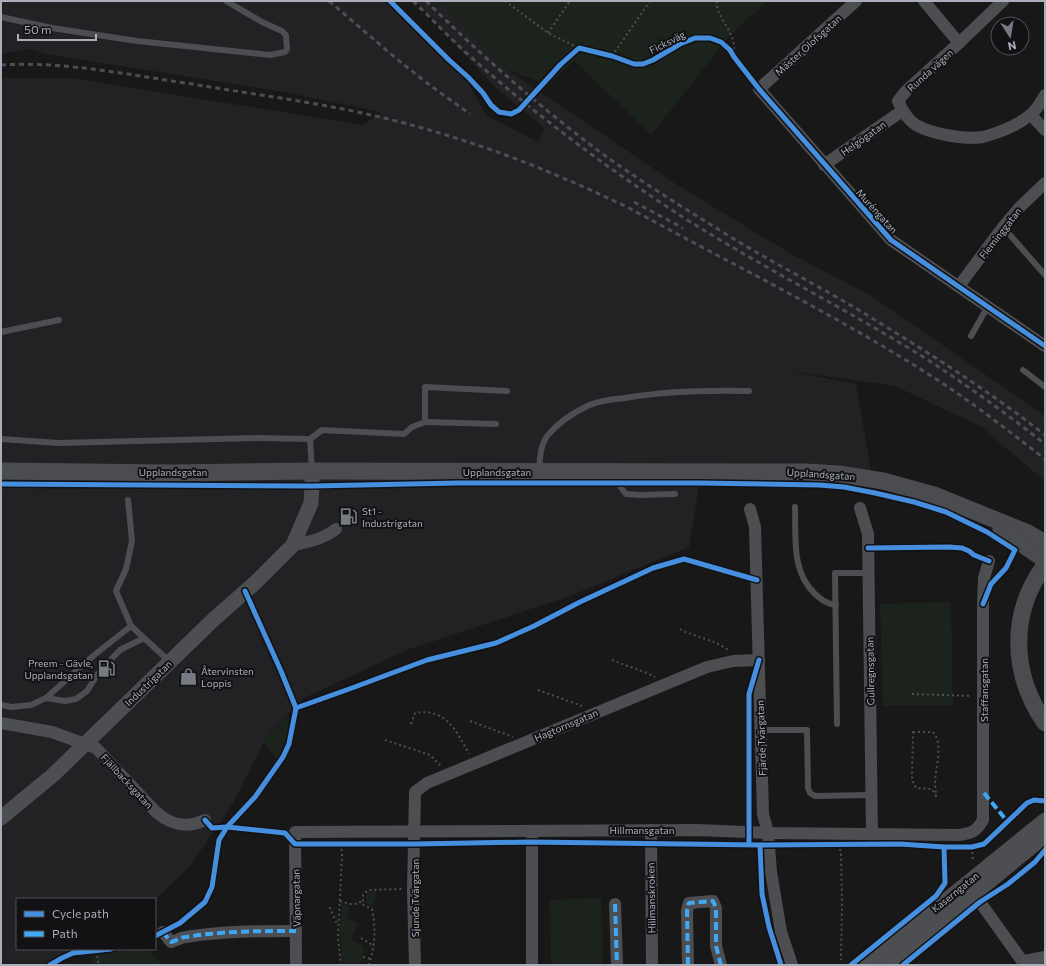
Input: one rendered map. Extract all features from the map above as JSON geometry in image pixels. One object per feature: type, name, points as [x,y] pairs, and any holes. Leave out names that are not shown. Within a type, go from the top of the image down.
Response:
[{"type":"main road","name":"Upplandsgatan","points":[[1,471],[170,473],[312,471],[805,472],[839,474],[882,481],[934,494],[1028,533],[1045,543]]},
{"type":"main road","name":"Upplandsgatan","points":[[987,517],[1005,532],[1045,560]]},
{"type":"main road","points":[[1045,565],[1027,596],[1020,620],[1018,644],[1020,661],[1027,691],[1035,708],[1045,722]]},
{"type":"street","name":"Mäster Olofsgatan","points":[[759,89],[856,1]]},
{"type":"street","points":[[924,1],[959,43]]},
{"type":"street","name":"Runda vägen","points":[[902,111],[898,101],[906,91],[1003,1]]},
{"type":"street","name":"Muréngatan","points":[[759,89],[890,240],[1045,346]]},
{"type":"street","points":[[902,111],[916,125],[936,132],[955,137],[982,137],[1014,125],[1031,114],[1045,96]]},
{"type":"street","name":"Helgögatan","points":[[824,164],[902,111]]},
{"type":"street","points":[[1031,114],[1045,130]]},
{"type":"street","name":"Fleminggatan","points":[[959,286],[1003,227],[1021,206],[1045,184]]},
{"type":"street","name":"Industrigatan","points":[[1,818],[53,775],[170,661],[293,546],[311,503],[312,471]]},
{"type":"street","name":"Gullregnsgatan","points":[[860,508],[868,534],[872,835]]},
{"type":"street","name":"Fjärde Tvärgatan","points":[[750,509],[755,527],[762,730],[763,814],[768,833],[775,901],[781,932],[792,965]]},
{"type":"street","name":"Industrigatan","points":[[293,546],[326,536],[336,529]]},
{"type":"street","name":"Staffansgatan","points":[[983,820],[984,578],[989,561]]},
{"type":"street","name":"Hagtornsgatan","points":[[415,832],[415,792],[427,783],[707,667],[723,662],[759,660]]},
{"type":"street","name":"Fjällbacksgatan","points":[[1,723],[52,732],[96,748],[165,820],[175,824],[191,824],[205,820]]},
{"type":"street","name":"Hillmansgatan","points":[[295,832],[697,830],[872,835],[959,835],[972,833],[979,828],[983,820]]},
{"type":"street","name":"Kaserngatan","points":[[887,965],[1045,820]]},
{"type":"street","name":"Hillmanskroken","points":[[651,830],[652,965]]},
{"type":"street","points":[[532,831],[532,965]]},
{"type":"street","name":"Väpnargatan","points":[[295,832],[296,965]]},
{"type":"street","name":"Sjunde Tvärgatan","points":[[415,832],[413,890],[415,965]]},
{"type":"street","name":"Kaserngatan","points":[[866,965],[969,889],[1045,836]]},
{"type":"street","points":[[969,889],[1024,963],[1045,957]]},
{"type":"street","points":[[688,965],[687,911],[689,903],[713,901],[716,908],[716,946],[721,965]]},
{"type":"street","points":[[615,904],[617,965]]},
{"type":"street","points":[[163,932],[172,942],[185,937],[219,934],[245,932],[296,932]]},
{"type":"lane","points":[[1,17],[52,28],[137,41],[270,55],[285,52],[287,49],[286,35],[282,31],[262,22],[226,1]]},
{"type":"lane","points":[[734,57],[759,89]]},
{"type":"lane","points":[[1003,227],[1045,275]]},
{"type":"lane","points":[[971,336],[988,306]]},
{"type":"lane","points":[[1,332],[59,320]]},
{"type":"lane","points":[[1023,370],[1045,386]]},
{"type":"lane","points":[[425,422],[425,387],[507,392]]},
{"type":"lane","points":[[539,472],[542,448],[547,436],[570,415],[588,406],[610,400],[660,393],[690,391],[749,391]]},
{"type":"lane","points":[[1,439],[58,443],[257,438],[310,439],[322,430],[404,434],[412,427],[425,422],[496,424]]},
{"type":"lane","points":[[310,439],[312,471]]},
{"type":"lane","points":[[617,472],[619,485],[626,494],[675,494]]},
{"type":"lane","points":[[128,500],[132,540],[126,569],[116,591],[131,626],[170,661]]},
{"type":"lane","points":[[795,507],[796,558],[802,577],[812,591],[822,600],[829,604],[836,605]]},
{"type":"lane","points":[[837,724],[836,573],[868,573]]},
{"type":"lane","points":[[1,705],[12,707],[31,705],[46,698],[93,656],[131,626]]},
{"type":"lane","points":[[46,698],[65,702],[76,699],[86,691],[99,672],[120,650],[144,638]]},
{"type":"lane","points":[[762,730],[807,730],[808,788],[810,793],[815,796],[871,795]]},
{"type":"path","points":[[505,1],[548,33],[586,50]]},
{"type":"path","points":[[548,33],[570,1]]},
{"type":"path","points":[[619,59],[609,56],[650,1]]},
{"type":"path","points":[[716,1],[718,11],[732,36],[734,57]]},
{"type":"path","points":[[574,53],[579,48]]},
{"type":"path","points":[[730,50],[734,57]]},
{"type":"path","points":[[680,629],[689,634],[722,646],[742,661]]},
{"type":"path","points":[[612,660],[630,668],[644,671],[667,683]]},
{"type":"path","points":[[538,690],[573,702],[596,713]]},
{"type":"path","points":[[912,694],[963,696],[984,695]]},
{"type":"path","points":[[411,724],[415,713],[427,711],[438,715],[452,724],[474,764]]},
{"type":"path","points":[[470,721],[511,736],[521,744]]},
{"type":"path","points":[[913,732],[933,732],[936,736],[938,749],[935,783],[936,796],[932,789],[916,788],[912,780],[913,732]]},
{"type":"path","points":[[385,740],[430,755],[449,774]]},
{"type":"path","points":[[841,960],[842,903],[841,854],[839,844],[843,834]]},
{"type":"path","points":[[341,844],[342,856],[338,926],[341,965]]},
{"type":"path","points":[[972,847],[973,866]]},
{"type":"path","points":[[340,901],[350,904],[358,903],[362,900],[363,895],[368,890],[406,890]]},
{"type":"path","points":[[362,900],[364,905],[372,909],[375,931],[374,946],[369,965]]},
{"type":"path","points":[[328,908],[330,908],[338,926]]},
{"type":"path","points":[[361,938],[374,946]]},
{"type":"path","points":[[96,951],[100,965]]},
{"type":"path","points":[[363,957],[371,959]]},
{"type":"shaded area","points":[[1,1],[391,1],[465,78],[486,115],[538,142],[545,129],[496,88],[415,1],[440,1],[508,70],[676,184],[793,255],[870,295],[1045,416],[1045,481],[980,426],[895,386],[788,371],[856,384],[871,471],[702,467],[689,547],[570,596],[407,650],[304,698],[267,736],[233,803],[191,865],[156,899],[16,898],[16,950],[72,950],[46,965],[1,965],[1,78],[71,78],[363,125],[381,112],[278,91],[45,54],[31,49],[1,54]]},
{"type":"shaded area","points":[[440,1],[767,1],[728,38],[651,135],[575,61],[547,85],[508,70]]},
{"type":"shaded area","points":[[951,602],[953,705],[883,706],[880,604]]},
{"type":"shaded area","points":[[289,715],[288,742],[278,760],[262,741]]},
{"type":"shaded area","points":[[369,892],[376,892],[376,895],[378,896],[373,905],[367,904],[366,901],[366,895]]},
{"type":"shaded area","points":[[601,898],[603,965],[551,965],[550,900]]},
{"type":"shaded area","points":[[342,904],[349,906],[348,918],[358,924],[351,939],[352,941],[362,945],[364,950],[364,955],[359,965],[343,965],[340,930]]},
{"type":"shaded area","points":[[129,950],[149,950],[162,965],[92,965],[91,955]]},
{"type":"railway","points":[[329,1],[398,60],[470,114]]},
{"type":"railway","points":[[413,1],[463,50],[517,97],[630,182],[718,239],[869,324],[928,360],[987,400],[1045,444]]},
{"type":"railway","points":[[426,1],[470,43],[539,104],[611,160],[730,237],[852,306],[926,352],[998,400],[1045,435]]},
{"type":"railway","points":[[1,65],[25,64],[73,67],[315,104],[364,113],[420,127],[511,157],[570,181],[629,208],[853,329],[956,392],[1045,459]]},
{"type":"railway","points":[[634,202],[683,228]]},
{"type":"marked path","points":[[984,793],[1007,821]]},
{"type":"marked path","points":[[688,965],[687,911],[689,903],[713,901],[716,908],[716,946],[721,965]]},
{"type":"marked path","points":[[615,904],[617,965]]},
{"type":"marked path","points":[[163,932],[171,942],[184,937],[227,932],[296,931]]},
{"type":"cycle path","name":"Ficksväg","points":[[390,1],[468,77],[483,93],[491,105],[499,112],[511,114],[519,110],[560,65],[579,48],[612,56],[634,64],[643,64],[653,60],[680,44],[695,38],[710,38],[721,42],[730,50],[759,89],[891,240],[1045,346]]},
{"type":"cycle path","points":[[1,484],[312,486],[458,483],[700,483],[819,485],[844,487],[914,502],[946,512],[987,532],[1015,550],[1006,568],[991,584],[983,604]]},
{"type":"cycle path","points":[[868,548],[962,548],[989,561]]},
{"type":"cycle path","points":[[156,935],[180,923],[205,902],[212,887],[219,840],[227,827],[255,797],[283,757],[289,744],[296,708],[427,660],[496,643],[653,568],[684,559],[757,580]]},
{"type":"cycle path","points":[[245,591],[296,708]]},
{"type":"cycle path","points":[[749,844],[749,694],[759,660]]},
{"type":"cycle path","points":[[851,965],[936,896],[945,883],[944,847],[972,847],[984,844],[1027,803],[1034,800],[1045,801]]},
{"type":"cycle path","points":[[205,820],[212,828],[227,827],[285,833],[295,844],[530,842],[760,845],[900,844],[944,847]]},
{"type":"cycle path","points":[[760,845],[762,894],[769,927],[781,965]]},
{"type":"cycle path","points":[[903,965],[980,902],[1008,884],[1035,862],[1045,850]]},
{"type":"cycle path","points":[[50,965],[73,953],[102,950]]},
{"type":"place","name":"St1 - Industrigatan","points":[[349,517]]},
{"type":"place","name":"Preem - Gävle, Upplandsgatan","points":[[106,669]]},
{"type":"place","name":"Återvinsten Loppis","points":[[188,677]]}]
